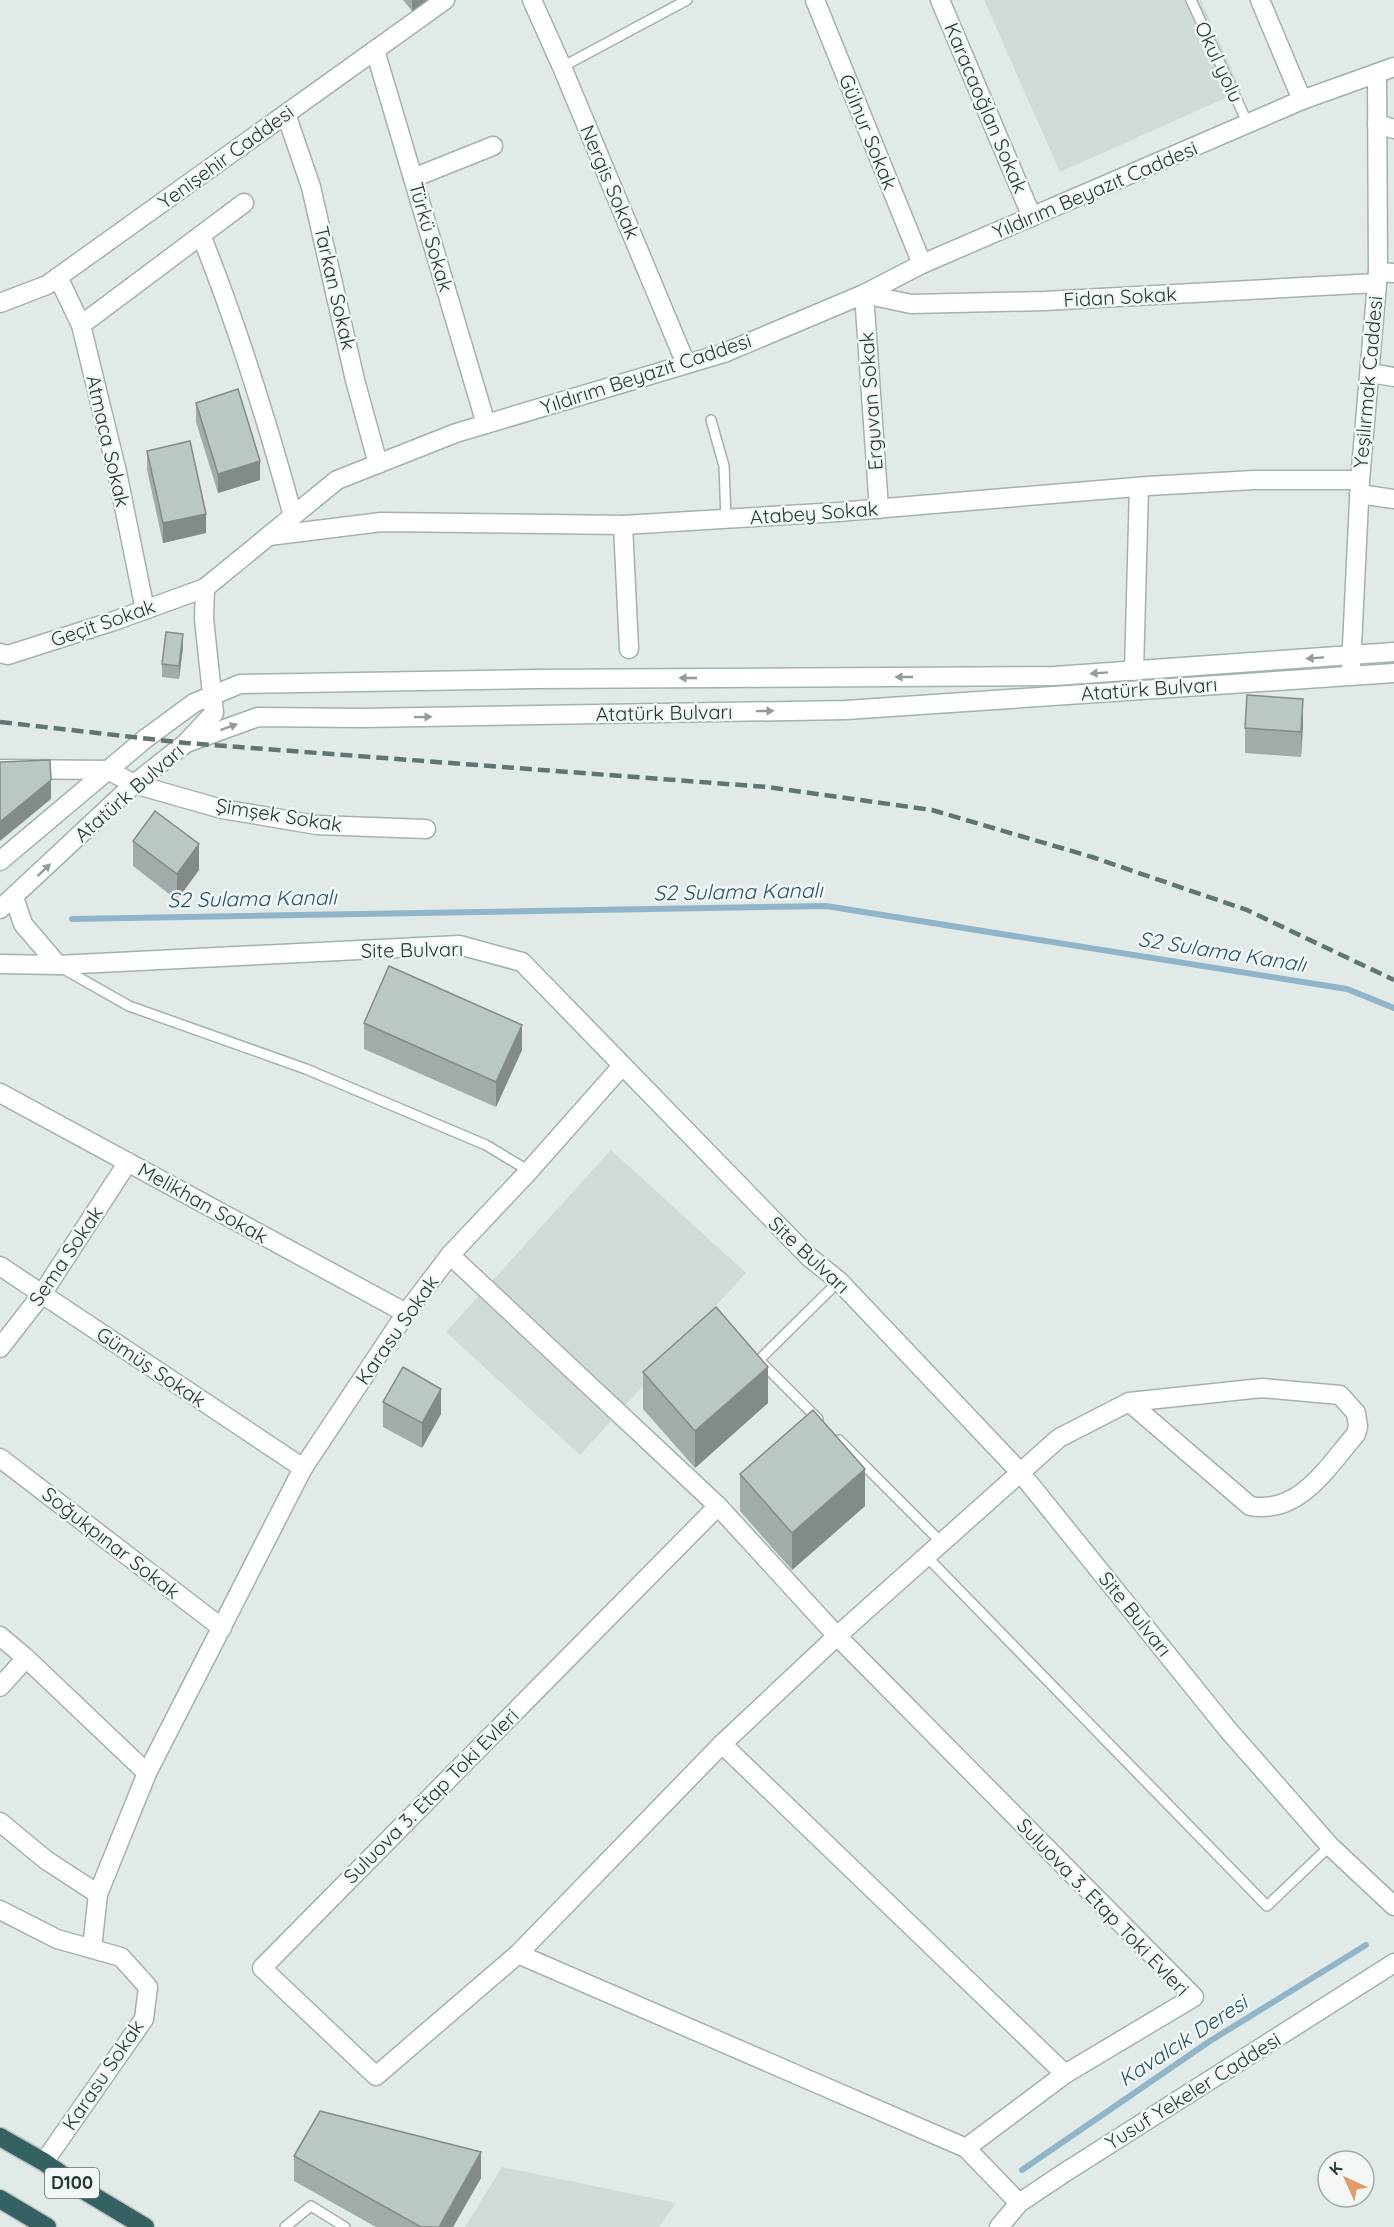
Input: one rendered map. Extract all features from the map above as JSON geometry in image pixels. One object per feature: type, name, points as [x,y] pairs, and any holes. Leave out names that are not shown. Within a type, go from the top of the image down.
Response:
[{"type":"highway","name":"D100","points":[[0,2137],[44,2162],[85,2192],[145,2227]]},
{"type":"highway","name":"D100","points":[[0,2199],[47,2227]]},
{"type":"street","name":"Yenişehir Caddesi","points":[[0,303],[48,285],[445,0]]},
{"type":"street","name":"Nergis Sokak","points":[[532,0],[686,364]]},
{"type":"street","name":"Gülnur Sokak","points":[[815,0],[922,264]]},
{"type":"street","name":"Karacaoğlan Sokak","points":[[940,0],[1032,217]]},
{"type":"street","points":[[1260,0],[1302,100]]},
{"type":"street","name":"Türkü Sokak","points":[[375,50],[486,424]]},
{"type":"street","name":"Yıldırım Beyazıt Caddesi","points":[[205,588],[337,480],[456,433],[724,353],[864,294],[922,264],[1302,100],[1386,70]]},
{"type":"street","name":"Yeşilırmak Caddesi","points":[[1351,675],[1360,487],[1370,372],[1383,276],[1386,70]]},
{"type":"street","name":"Tarkan Sokak","points":[[286,114],[311,187],[355,380],[378,464]]},
{"type":"street","points":[[413,178],[493,146]]},
{"type":"street","points":[[81,325],[244,203]]},
{"type":"street","points":[[201,235],[229,303],[274,445],[293,516]]},
{"type":"street","name":"Fidan Sokak","points":[[864,294],[911,304],[1044,301],[1383,276]]},
{"type":"street","name":"Atmaca Sokak","points":[[58,277],[81,325],[117,472],[145,610]]},
{"type":"street","name":"Erguvan Sokak","points":[[864,294],[879,509]]},
{"type":"street","points":[[1370,372],[1394,377]]},
{"type":"street","name":"Atabey Sokak","points":[[269,536],[381,522],[623,525],[879,509],[1139,487],[1254,480],[1360,487],[1394,499]]},
{"type":"street","points":[[1134,671],[1139,487]]},
{"type":"street","points":[[623,525],[629,649]]},
{"type":"street","points":[[186,743],[214,713],[204,619],[205,588]]},
{"type":"street","name":"Geçit Sokak","points":[[0,653],[8,655],[205,588]]},
{"type":"street","name":"Atatürk Bulvarı","points":[[0,861],[108,770],[194,703],[240,684],[533,679],[1054,676],[1394,652]]},
{"type":"street","name":"Atatürk Bulvarı","points":[[0,909],[134,784],[186,743],[258,717],[362,718],[846,710],[1394,673]]},
{"type":"street","points":[[0,769],[108,770]]},
{"type":"street","name":"Şimşek Sokak","points":[[108,770],[134,784],[222,809],[317,825],[426,829]]},
{"type":"street","points":[[14,897],[23,924],[58,965]]},
{"type":"street","name":"Site Bulvarı","points":[[0,964],[58,965],[459,945],[522,962],[808,1257],[839,1281],[1020,1472],[1229,1731],[1330,1846],[1394,1906]]},
{"type":"street","name":"Karasu Sokak","points":[[44,2162],[144,2019],[148,1987],[121,1957],[92,1948],[98,1894],[147,1773],[303,1468],[406,1314],[450,1256],[622,1066]]},
{"type":"street","name":"Melikhan Sokak","points":[[0,1093],[406,1314]]},
{"type":"street","name":"Sema Sokak","points":[[0,1348],[42,1294],[128,1162]]},
{"type":"street","points":[[450,1256],[718,1506]]},
{"type":"street","name":"Gümüş Sokak","points":[[0,1266],[303,1468]]},
{"type":"street","name":"Suluova 3. Etap Toki Evleri","points":[[966,2148],[1065,2074],[1194,1997],[837,1636],[718,1506],[262,1968],[376,2076],[518,1954],[722,1744],[837,1636],[1059,1438],[1129,1401],[1262,1388],[1340,1395],[1353,1408],[1358,1418],[1358,1426],[1356,1434],[1300,1495],[1280,1506],[1250,1506],[1129,1401]]},
{"type":"street","name":"Soğukpınar Sokak","points":[[0,1458],[222,1629]]},
{"type":"street","points":[[0,1636],[147,1773]]},
{"type":"street","points":[[0,1687],[26,1658]]},
{"type":"street","points":[[722,1744],[1065,2074]]},
{"type":"street","points":[[0,1822],[46,1860],[98,1894]]},
{"type":"street","points":[[0,1910],[57,1939],[92,1948]]},
{"type":"street","points":[[518,1954],[966,2148],[1019,2203]]},
{"type":"street","name":"Yusuf Yekeler Caddesi","points":[[999,2227],[1019,2203],[1394,1963]]},
{"type":"lane","points":[[562,67],[687,0]]},
{"type":"lane","name":"Okul yolu","points":[[1191,0],[1248,124]]},
{"type":"lane","points":[[711,420],[724,466],[726,519]]},
{"type":"lane","points":[[58,965],[129,1006],[306,1069],[486,1145],[529,1171]]},
{"type":"lane","points":[[826,1427],[759,1360],[839,1281]]},
{"type":"lane","points":[[834,1435],[942,1543]]},
{"type":"lane","points":[[927,1557],[1267,1906],[1330,1846]]},
{"type":"lane","points":[[285,2227],[311,2206],[345,2227]]},
{"type":"shaded area","points":[[984,0],[1201,0],[1241,91],[1060,172]]},
{"type":"shaded area","points":[[611,1150],[746,1273],[580,1455],[446,1332]]},
{"type":"shaded area","points":[[502,2167],[676,2203],[659,2227],[465,2227]]},
{"type":"building","points":[[238,389],[260,461],[218,474],[196,403]]},
{"type":"building","points":[[190,441],[206,514],[163,523],[147,451]]},
{"type":"building","points":[[166,632],[183,634],[179,666],[162,664]]},
{"type":"building","points":[[1247,695],[1303,699],[1301,732],[1245,728]]},
{"type":"building","points":[[50,760],[51,780],[0,822],[0,762]]},
{"type":"building","points":[[155,811],[199,844],[177,874],[133,841]]},
{"type":"building","points":[[389,966],[522,1025],[496,1082],[364,1023]]},
{"type":"building","points":[[716,1307],[768,1367],[695,1431],[643,1372]]},
{"type":"building","points":[[403,1367],[441,1389],[422,1423],[383,1402]]},
{"type":"building","points":[[813,1410],[865,1469],[792,1533],[740,1474]]},
{"type":"building","points":[[320,2111],[481,2152],[439,2227],[421,2227],[294,2156]]},
{"type":"waterway","name":"S2 Sulama Kanalı","points":[[72,919],[826,906],[1347,989],[1394,1008]]},
{"type":"waterway","name":"Kavalcık Deresi","points":[[1022,2170],[1210,2041],[1366,1945]]},
{"type":"railway","points":[[0,722],[186,743],[767,787],[932,810],[1092,857],[1247,910],[1394,980]]}]
